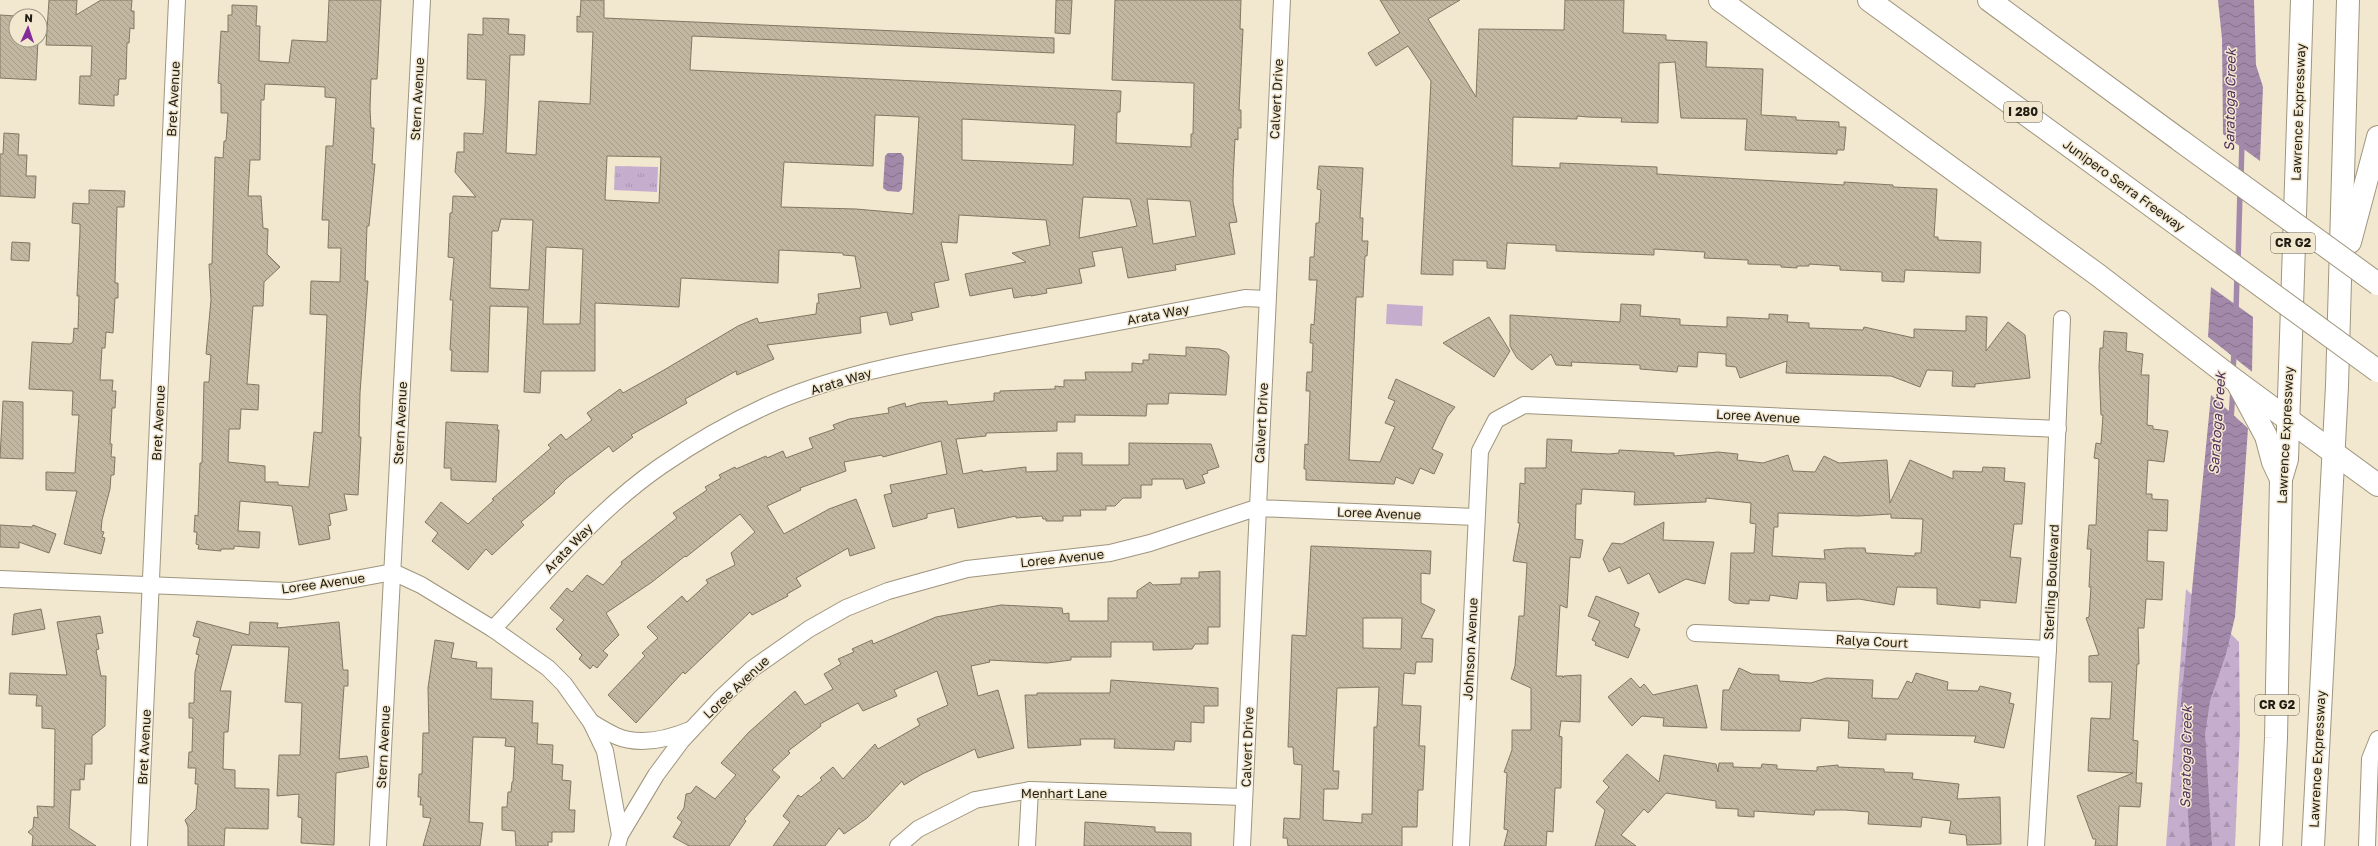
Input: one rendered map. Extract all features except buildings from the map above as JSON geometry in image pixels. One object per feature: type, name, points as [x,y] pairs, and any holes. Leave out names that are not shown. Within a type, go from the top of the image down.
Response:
[{"type":"highway","points":[[1720,0],[2098,275],[2207,359],[2246,394],[2288,419],[2378,485]]},
{"type":"highway","name":"Junipero Serra Freeway","points":[[1869,0],[2378,371]]},
{"type":"highway","points":[[1989,0],[2378,284]]},
{"type":"highway","name":"Lawrence Expressway","points":[[2271,846],[2277,722],[2281,479],[2287,459],[2302,0]]},
{"type":"highway","name":"Lawrence Expressway","points":[[2313,846],[2337,386],[2348,0]]},
{"type":"highway","points":[[2339,282],[2378,137]]},
{"type":"highway","points":[[2246,394],[2266,436],[2273,462],[2281,479]]},
{"type":"street","name":"Bret Avenue","points":[[139,846],[177,0]]},
{"type":"street","name":"Stern Avenue","points":[[378,846],[422,0]]},
{"type":"street","name":"Calvert Drive","points":[[1242,846],[1256,508],[1282,0]]},
{"type":"street","name":"Arata Way","points":[[493,629],[572,542],[608,507],[661,466],[715,433],[765,406],[832,382],[894,365],[1245,298],[1266,299]]},
{"type":"street","name":"Sterling Boulevard","points":[[2036,846],[2048,649],[2062,319]]},
{"type":"street","name":"Loree Avenue","points":[[1480,451],[1496,420],[1524,405],[2058,429]]},
{"type":"street","name":"Johnson Avenue","points":[[1461,846],[1480,451]]},
{"type":"street","name":"Loree Avenue","points":[[618,841],[656,775],[691,729],[752,669],[783,645],[846,608],[888,590],[967,569],[1110,553],[1150,543],[1256,508],[1476,517]]},
{"type":"street","name":"Loree Avenue","points":[[0,579],[290,591],[393,572],[421,586],[493,629],[553,673],[578,700],[605,751],[618,841]]},
{"type":"street","name":"Ralya Court","points":[[1695,632],[2048,649]]},
{"type":"street","name":"Loree Avenue","points":[[591,722],[616,736],[637,740],[666,738],[691,729]]},
{"type":"street","points":[[2367,846],[2370,758],[2378,739]]},
{"type":"street","name":"Menhart Lane","points":[[898,846],[918,829],[975,800],[1030,790],[1244,797]]},
{"type":"street","points":[[1027,846],[1030,790]]},
{"type":"green space","points":[[615,166],[658,167],[657,192],[614,190]]},
{"type":"green space","points":[[1387,304],[1423,306],[1422,326],[1386,324]]},
{"type":"green space","points":[[2186,589],[2239,642],[2240,730],[2235,846],[2166,846]]},
{"type":"water","points":[[2218,0],[2254,0],[2256,65],[2263,87],[2260,161],[2223,134],[2222,39]]},
{"type":"water","points":[[888,153],[901,153],[904,157],[902,189],[899,192],[887,191],[883,188],[885,156]]},
{"type":"water","points":[[2211,287],[2253,317],[2252,372],[2208,337]]},
{"type":"water","points":[[2211,395],[2248,428],[2235,617],[2226,654],[2210,701],[2205,734],[2212,846],[2190,846],[2181,703]]},
{"type":"pier","points":[[2208,337],[2252,372],[2252,373],[2208,339]]},
{"type":"pier","points":[[2210,393],[2212,393],[2249,426],[2249,429]]},
{"type":"waterway","name":"Saratoga Creek","points":[[2241,177],[2242,141]]},
{"type":"waterway","name":"Saratoga Creek","points":[[2238,263],[2240,191]]},
{"type":"waterway","name":"Saratoga Creek","points":[[2236,311],[2237,275]]},
{"type":"waterway","name":"Saratoga Creek","points":[[2233,373],[2234,351]]},
{"type":"waterway","name":"Saratoga Creek","points":[[2231,420],[2233,389]]}]
